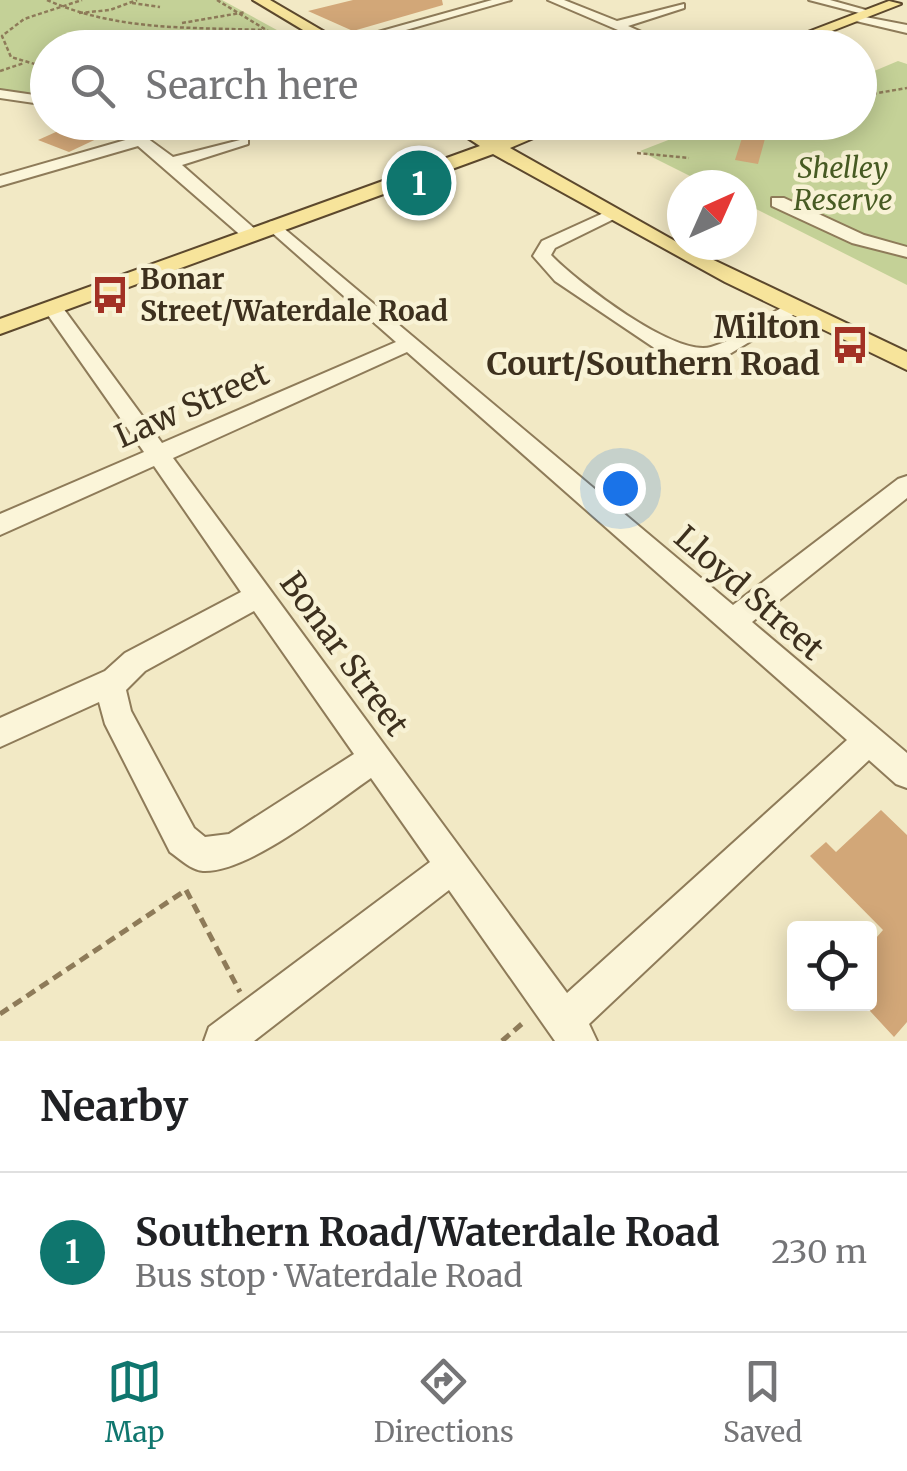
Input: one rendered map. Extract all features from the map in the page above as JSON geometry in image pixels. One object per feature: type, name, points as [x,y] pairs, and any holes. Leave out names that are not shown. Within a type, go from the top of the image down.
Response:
[{"type":"main road","points":[[822,30],[868,17],[900,2]]},
{"type":"main road","points":[[249,8],[300,30]]},
{"type":"main road","points":[[249,8],[287,30]]},
{"type":"main road","points":[[497,140],[667,224]]},
{"type":"main road","points":[[502,140],[614,214],[794,309],[907,362]]},
{"type":"main road","points":[[0,327],[513,140]]},
{"type":"main road","points":[[733,260],[907,362]]},
{"type":"street","points":[[393,30],[505,0]]},
{"type":"street","points":[[554,0],[628,30]]},
{"type":"street","points":[[815,0],[907,29]]},
{"type":"street","points":[[427,6],[446,15]]},
{"type":"street","points":[[618,26],[680,6]]},
{"type":"street","points":[[0,94],[30,98]]},
{"type":"street","points":[[0,181],[144,140],[250,236]]},
{"type":"street","points":[[172,162],[243,141]]},
{"type":"street","points":[[778,202],[858,240],[907,252]]},
{"type":"street","points":[[614,214],[548,245],[542,256],[562,277],[663,345],[689,354],[716,353],[794,309]]},
{"type":"street","name":"Lloyd Street","points":[[275,226],[907,773]]},
{"type":"street","name":"Bonar Street","points":[[53,308],[571,1031]]},
{"type":"street","name":"Law Street","points":[[0,526],[410,344]]},
{"type":"street","points":[[732,622],[907,485]]},
{"type":"street","points":[[0,733],[114,681],[135,662],[259,596]]},
{"type":"street","points":[[114,681],[110,696],[116,714],[182,840],[202,854],[234,850],[375,758]]},
{"type":"street","points":[[571,1031],[869,740]]},
{"type":"street","points":[[222,1041],[453,866]]},
{"type":"path","points":[[48,0],[78,14],[138,26],[181,24],[246,30]]},
{"type":"path","points":[[30,65],[11,57],[2,47],[2,36],[13,25],[82,0]]},
{"type":"path","points":[[78,14],[137,0]]},
{"type":"path","points":[[217,0],[249,8],[266,30]]},
{"type":"path","points":[[132,3],[160,7]]},
{"type":"path","points":[[181,24],[184,19],[249,8]]},
{"type":"path","points":[[162,17],[166,24]]},
{"type":"path","points":[[0,71],[24,64]]},
{"type":"path","points":[[877,93],[907,88]]},
{"type":"path","points":[[637,153],[689,158]]},
{"type":"path","points":[[0,1014],[186,890],[234,984],[257,1014]]},
{"type":"path","points":[[502,1041],[513,1037],[524,1022]]},
{"type":"green space","points":[[0,0],[222,0],[277,30],[30,30],[30,95],[0,91]]},
{"type":"green space","name":"Shelley Reserve","points":[[898,61],[907,64],[907,285],[757,210],[757,170],[678,170],[640,151],[668,140],[877,140],[877,70]]},
{"type":"building","points":[[353,0],[442,0],[443,5],[356,30],[308,11]]},
{"type":"building","points":[[38,140],[94,140],[69,152]]},
{"type":"building","points":[[741,140],[765,140],[758,164],[735,160]]},
{"type":"building","points":[[881,810],[907,835],[907,1022],[894,1037],[870,1011],[877,1011],[877,937],[883,930],[810,856],[826,842],[836,852]]},
{"type":"place","name":"Southern Road/Waterdale Road","points":[[419,183]]},
{"type":"place","name":"Bonar Street/Waterdale Road","points":[[110,295]]},
{"type":"place","name":"Milton Court/Southern Road","points":[[850,345]]}]
